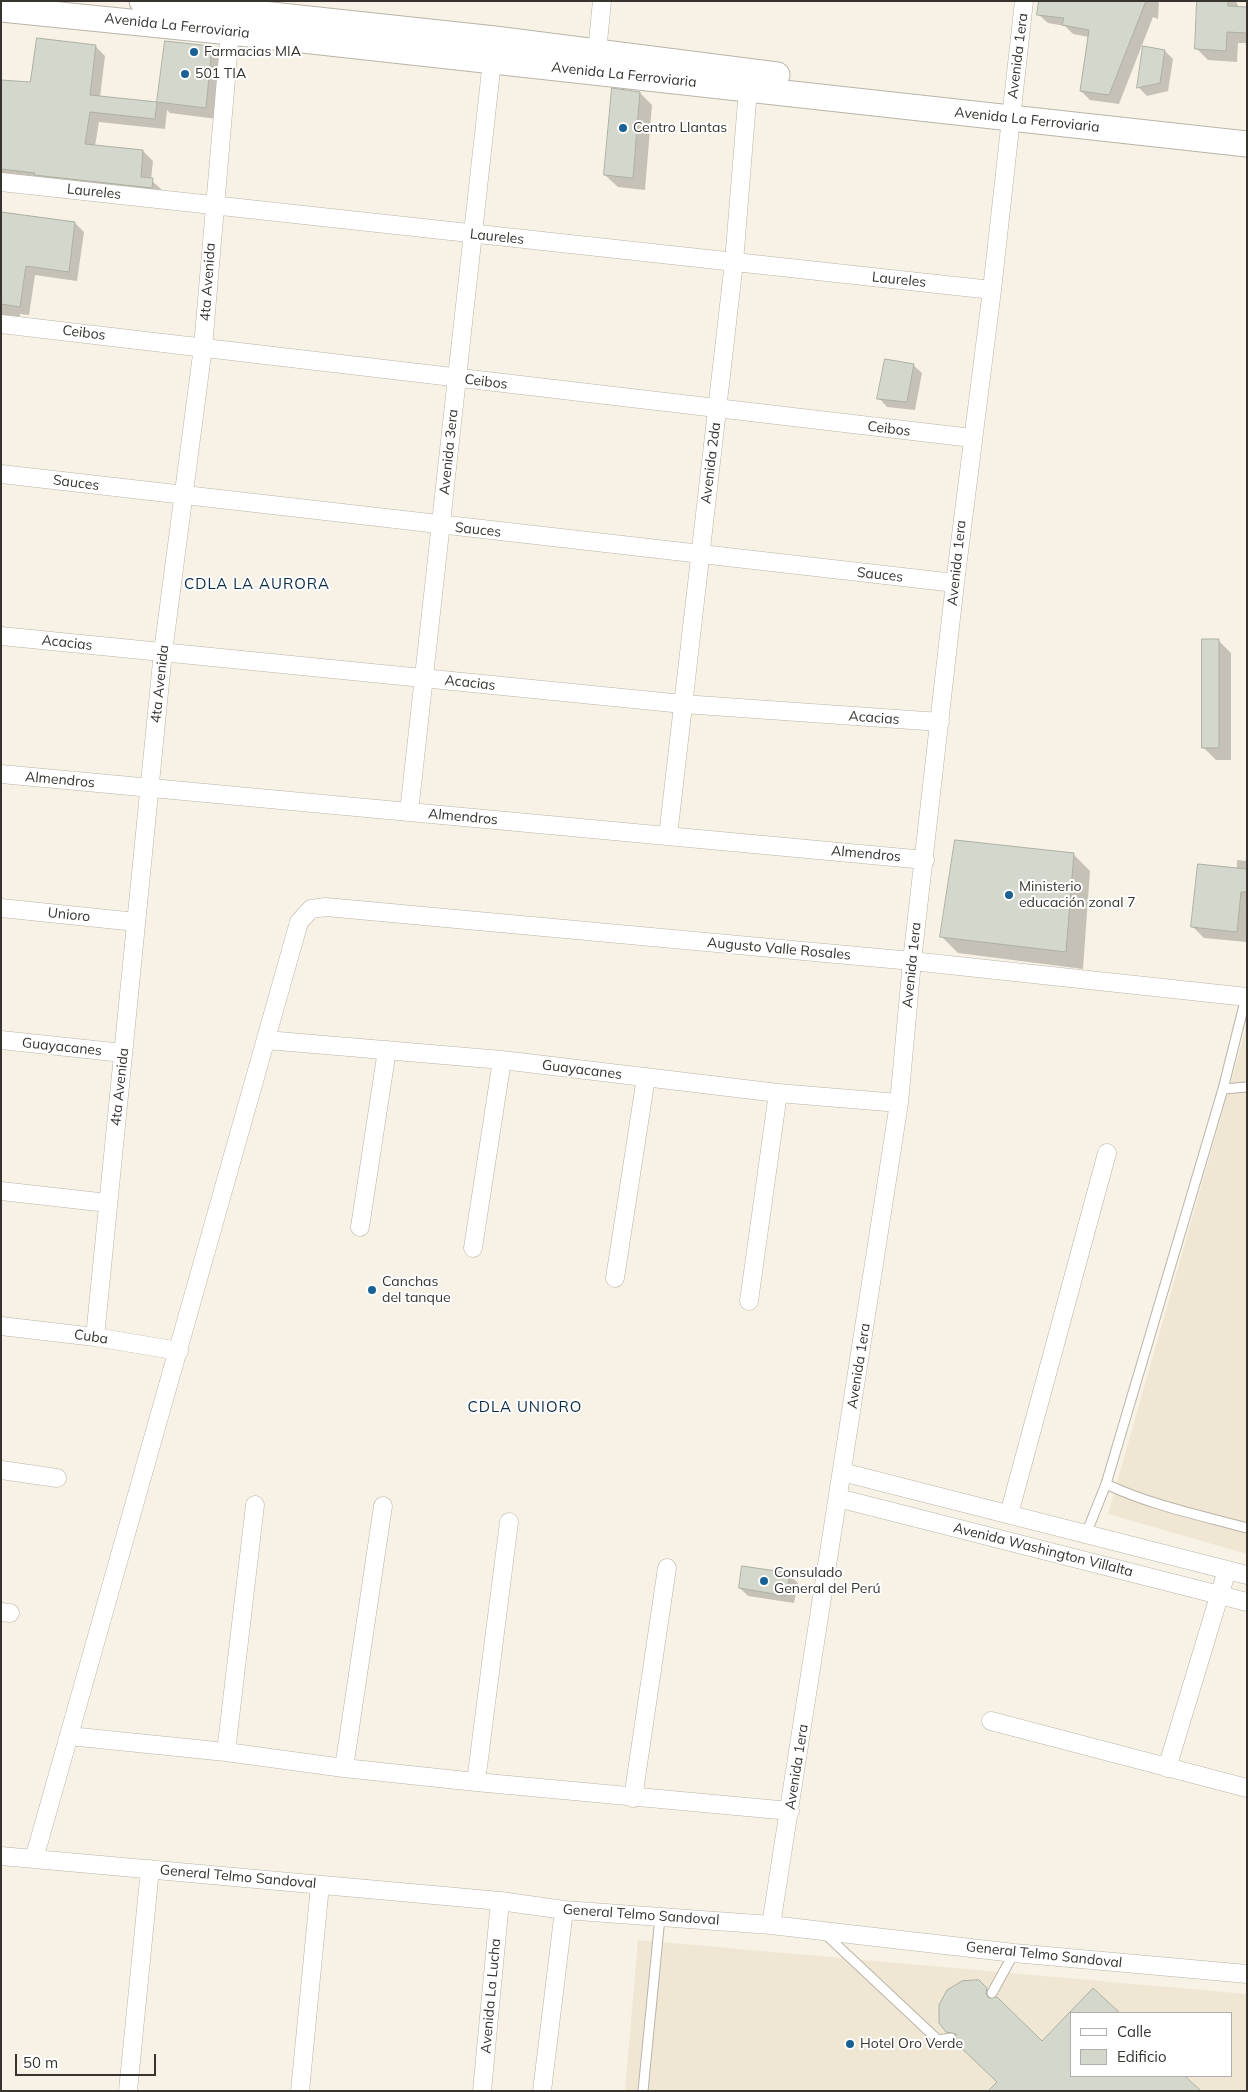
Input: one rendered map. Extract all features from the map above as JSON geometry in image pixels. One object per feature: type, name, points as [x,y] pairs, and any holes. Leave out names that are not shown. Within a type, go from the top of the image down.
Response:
[{"type":"main road","name":"Avenida La Ferroviaria","points":[[142,1],[232,14],[492,61],[748,89],[1011,112],[1247,127]]},
{"type":"main road","name":"Avenida La Ferroviaria","points":[[1,9],[232,14],[597,52],[1247,144]]},
{"type":"street","points":[[597,52],[602,1]]},
{"type":"street","name":"Avenida 1era","points":[[771,1925],[899,1103],[912,961],[972,438],[992,290],[1024,1]]},
{"type":"street","name":"4ta Avenida","points":[[95,1337],[163,652],[203,347],[232,14]]},
{"type":"street","name":"Avenida 3era","points":[[409,812],[492,61]]},
{"type":"street","name":"Avenida 2da","points":[[668,836],[734,262],[748,89]]},
{"type":"street","name":"Laureles","points":[[1,182],[992,290]]},
{"type":"street","name":"Ceibos","points":[[1,324],[972,438]]},
{"type":"street","name":"Sauces","points":[[1,474],[441,526],[955,583]]},
{"type":"street","name":"Acacias","points":[[1,636],[683,704],[940,722]]},
{"type":"street","name":"Almendros","points":[[1,774],[925,860]]},
{"type":"street","name":"Augusto Valle Rosales","points":[[266,1040],[299,922],[311,909],[326,907],[912,961],[1246,997]]},
{"type":"street","name":"Unioro","points":[[1,908],[136,922]]},
{"type":"street","name":"Guayacanes","points":[[1,1040],[123,1053]]},
{"type":"street","points":[[34,1859],[180,1351],[266,1040]]},
{"type":"street","name":"Guayacanes","points":[[266,1040],[502,1060],[778,1093],[899,1103]]},
{"type":"street","points":[[360,1228],[387,1050]]},
{"type":"street","points":[[473,1248],[502,1060]]},
{"type":"street","points":[[615,1278],[646,1078]]},
{"type":"street","points":[[750,1301],[778,1093]]},
{"type":"street","points":[[1009,1514],[1107,1153]]},
{"type":"street","points":[[1,1191],[108,1203]]},
{"type":"street","name":"Cuba","points":[[1,1326],[95,1337],[180,1351]]},
{"type":"street","points":[[1,1470],[57,1478]]},
{"type":"street","name":"Avenida Washington Villalta","points":[[842,1472],[1247,1575]]},
{"type":"street","name":"Avenida Washington Villalta","points":[[838,1498],[1247,1602]]},
{"type":"street","points":[[226,1752],[255,1506]]},
{"type":"street","points":[[344,1768],[383,1506]]},
{"type":"street","points":[[476,1782],[509,1522]]},
{"type":"street","points":[[633,1798],[667,1568]]},
{"type":"street","points":[[1168,1768],[1228,1570]]},
{"type":"street","points":[[991,1721],[1247,1788]]},
{"type":"street","points":[[70,1736],[226,1752],[344,1768],[476,1782],[790,1811]]},
{"type":"street","name":"General Telmo Sandoval","points":[[1,1856],[500,1901],[564,1910],[771,1925],[1014,1953],[1247,1974]]},
{"type":"street","points":[[128,2091],[150,1869]]},
{"type":"street","points":[[300,2091],[320,1885]]},
{"type":"street","name":"Avenida La Lucha","points":[[482,2091],[500,1901]]},
{"type":"street","points":[[542,2091],[564,1910]]},
{"type":"lane","points":[[1086,1534],[1106,1484],[1223,1089],[1246,997]]},
{"type":"lane","points":[[1223,1089],[1247,1087]]},
{"type":"lane","points":[[1106,1484],[1157,1504],[1247,1528]]},
{"type":"lane","points":[[643,2091],[660,1917]]},
{"type":"lane","points":[[821,1931],[938,2040],[951,2038]]},
{"type":"lane","points":[[992,1993],[1014,1953]]},
{"type":"shaded area","points":[[1247,1025],[1247,1554],[1108,1514]]},
{"type":"shaded area","name":"Hotel Oro Verde","points":[[638,1940],[1247,1994],[1247,2091],[625,2091]]},
{"type":"building","points":[[1039,1],[1146,1],[1109,95],[1080,91],[1089,30],[1062,25],[1064,18],[1037,15]]},
{"type":"building","points":[[1197,1],[1228,1],[1228,6],[1247,7],[1247,33],[1227,32],[1226,51],[1195,49]]},
{"type":"building","points":[[37,38],[96,45],[90,95],[157,102],[155,119],[90,112],[85,144],[143,150],[141,177],[153,178],[152,188],[34,175],[35,173],[1,169],[1,80],[30,82]]},
{"type":"building","name":"501 TIA","points":[[165,41],[212,46],[206,108],[157,102]]},
{"type":"building","points":[[1143,46],[1165,50],[1160,83],[1137,88]]},
{"type":"building","name":"Centro Llantas","points":[[612,88],[640,92],[633,178],[604,175]]},
{"type":"building","points":[[1,212],[75,222],[69,272],[26,266],[20,307],[1,304]]},
{"type":"building","points":[[885,359],[914,364],[907,402],[877,399]]},
{"type":"building","points":[[1202,639],[1219,639],[1219,748],[1202,748]]},
{"type":"building","name":"Ministerio educación zonal 7","points":[[955,840],[1074,853],[1066,952],[940,937]]},
{"type":"building","points":[[1198,864],[1247,869],[1247,892],[1241,892],[1237,932],[1191,927]]},
{"type":"building","name":"Consulado General del Perú","points":[[742,1566],[790,1573],[786,1596],[739,1588]]},
{"type":"building","name":"Hotel Oro Verde","points":[[979,1980],[987,1988],[986,1994],[989,1998],[997,1997],[1042,2041],[1093,1988],[1119,2012],[1070,2012],[1070,2077],[1186,2077],[1201,2091],[988,2091],[997,2082],[955,2042],[956,2034],[946,2032],[939,2023],[939,2005],[947,1990],[962,1981]]},
{"type":"place","name":"Farmacias MIA","points":[[194,52]]},
{"type":"place","name":"501 TIA","points":[[185,74]]},
{"type":"place","name":"Centro Llantas","points":[[623,128]]},
{"type":"place","name":"Ministerio educación zonal 7","points":[[1009,895]]},
{"type":"place","name":"Canchas del tanque","points":[[372,1290]]},
{"type":"place","name":"Consulado General del Perú","points":[[764,1581]]},
{"type":"place","name":"Hotel Oro Verde","points":[[850,2044]]},
{"type":"district","name":"CDLA LA AURORA","points":[[257,584]]},
{"type":"district","name":"CDLA UNIORO","points":[[525,1407]]}]
